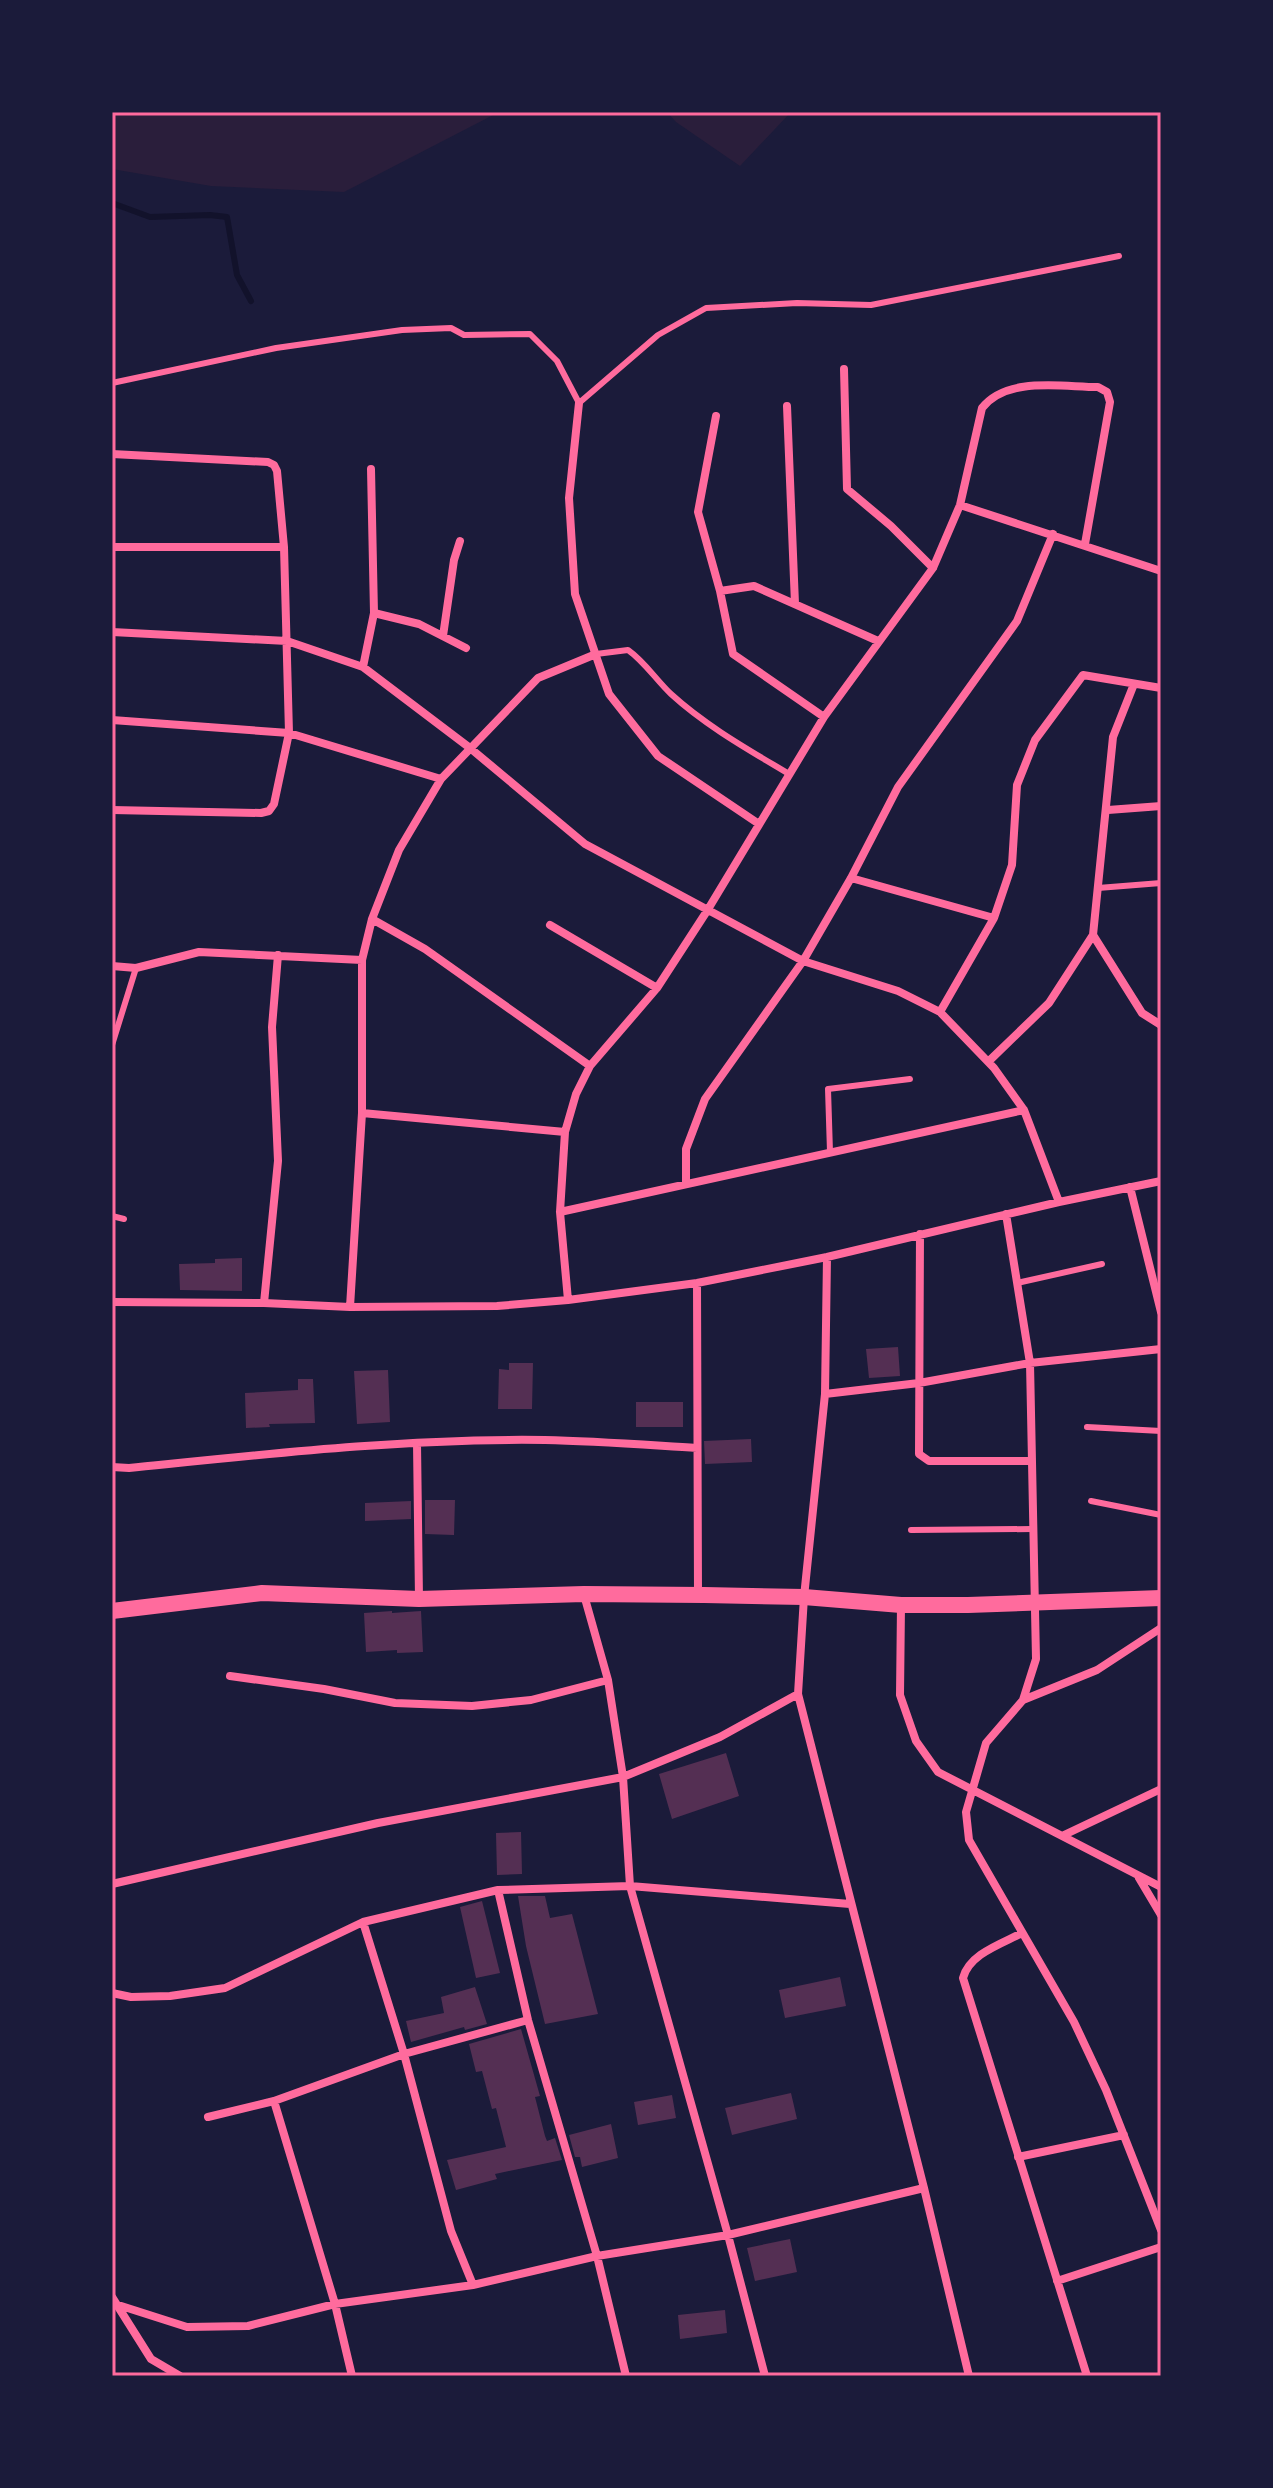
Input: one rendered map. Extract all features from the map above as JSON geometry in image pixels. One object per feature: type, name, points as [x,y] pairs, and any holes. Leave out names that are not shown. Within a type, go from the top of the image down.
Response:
[{"type":"main road","points":[[112,1611],[262,1593],[419,1599],[584,1594],[698,1595],[804,1597],[901,1605],[1161,1598]]},
{"type":"street","points":[[844,369],[847,489],[891,526],[933,568]]},
{"type":"street","points":[[568,1300],[560,1212],[565,1132],[576,1094],[590,1066],[657,988],[824,717],[933,568],[960,505],[982,408],[990,398],[1003,391],[1032,386],[1098,387],[1107,392],[1110,402],[1085,544]]},
{"type":"street","points":[[579,403],[569,498],[575,594],[609,694],[658,756],[759,824]]},
{"type":"street","points":[[787,406],[795,604]]},
{"type":"street","points":[[716,416],[698,512],[720,591],[733,654],[824,717]]},
{"type":"street","points":[[112,454],[268,462],[274,465],[284,547],[289,733],[274,804],[269,811],[112,810]]},
{"type":"street","points":[[363,667],[374,613],[371,469]]},
{"type":"street","points":[[960,505],[1161,571]]},
{"type":"street","points":[[686,1184],[686,1149],[705,1099],[803,961],[898,787],[1017,621],[1053,534]]},
{"type":"street","points":[[443,636],[454,560],[460,541]]},
{"type":"street","points":[[112,547],[284,547]]},
{"type":"street","points":[[720,591],[754,586],[878,641]]},
{"type":"street","points":[[374,613],[419,624],[466,648]]},
{"type":"street","points":[[112,632],[287,641],[363,667],[470,748],[585,844],[803,961],[898,991],[940,1012],[989,1061],[1024,1110],[1059,1202]]},
{"type":"street","points":[[350,1307],[362,1113],[362,960],[372,919],[399,850],[441,779],[538,678],[596,654]]},
{"type":"street","points":[[940,1012],[994,918],[1012,865],[1017,785],[1035,740],[1083,675],[1161,688]]},
{"type":"street","points":[[989,1061],[1049,1003],[1093,935],[1113,737],[1134,684]]},
{"type":"street","points":[[112,720],[289,733],[441,779]]},
{"type":"street","points":[[1108,810],[1161,806]]},
{"type":"street","points":[[851,878],[994,918]]},
{"type":"street","points":[[372,919],[425,949],[590,1066]]},
{"type":"street","points":[[550,925],[657,988]]},
{"type":"street","points":[[1093,935],[1142,1013],[1161,1025]]},
{"type":"street","points":[[112,966],[136,968],[199,952],[362,960]]},
{"type":"street","points":[[264,1303],[278,1161],[272,1027],[278,955]]},
{"type":"street","points":[[560,1212],[1024,1110]]},
{"type":"street","points":[[362,1113],[565,1132]]},
{"type":"street","points":[[112,1302],[350,1307],[497,1306],[568,1300],[697,1283],[827,1257],[1161,1181]]},
{"type":"street","points":[[1130,1187],[1161,1312]]},
{"type":"street","points":[[1006,1214],[1030,1363],[1036,1659],[1023,1700],[986,1743],[966,1812],[969,1840],[1074,2022],[1106,2090],[1161,2230]]},
{"type":"street","points":[[920,1234],[919,1454],[925,1460],[1031,1461]]},
{"type":"street","points":[[827,1257],[825,1394],[804,1597],[798,1694],[969,2376]]},
{"type":"street","points":[[697,1283],[698,1595]]},
{"type":"street","points":[[825,1394],[919,1383],[1030,1363],[1161,1349]]},
{"type":"street","points":[[112,1467],[417,1443],[545,1440],[697,1448]]},
{"type":"street","points":[[417,1443],[419,1599]]},
{"type":"street","points":[[584,1594],[608,1680],[623,1777],[630,1886],[765,2376]]},
{"type":"street","points":[[901,1605],[900,1695],[916,1741],[938,1772],[1161,1887]]},
{"type":"street","points":[[1023,1700],[1097,1670],[1161,1628]]},
{"type":"street","points":[[230,1676],[395,1703],[472,1706],[531,1700],[608,1680]]},
{"type":"street","points":[[112,1884],[378,1823],[623,1777],[720,1737],[798,1694]]},
{"type":"street","points":[[1064,1835],[1161,1789]]},
{"type":"street","points":[[1138,1876],[1161,1915]]},
{"type":"street","points":[[112,1993],[131,1997],[170,1996],[225,1988],[363,1922],[498,1890],[630,1886],[850,1904]]},
{"type":"street","points":[[498,1890],[528,2020],[597,2256],[626,2376]]},
{"type":"street","points":[[363,1922],[404,2054],[451,2231],[473,2285]]},
{"type":"street","points":[[1022,1933],[972,1960],[965,1968],[963,1978],[1087,2376]]},
{"type":"street","points":[[208,2117],[274,2101],[404,2054],[528,2020]]},
{"type":"street","points":[[274,2101],[335,2304],[352,2376]]},
{"type":"street","points":[[1018,2157],[1124,2135]]},
{"type":"street","points":[[114,2301],[187,2327],[248,2326],[335,2304],[473,2285],[597,2256],[728,2235],[924,2188]]},
{"type":"street","points":[[1057,2281],[1161,2247]]},
{"type":"street","points":[[114,2301],[151,2359],[180,2376]]},
{"type":"lane","points":[[112,383],[276,348],[402,330],[451,328],[464,335],[530,334],[557,361],[579,403],[658,335],[706,308],[797,303],[871,305],[1119,256]]},
{"type":"lane","points":[[596,654],[628,650],[672,695],[731,739],[789,774]]},
{"type":"lane","points":[[1098,888],[1161,883]]},
{"type":"lane","points":[[112,1045],[136,968]]},
{"type":"lane","points":[[830,1152],[828,1089],[910,1079]]},
{"type":"lane","points":[[112,1216],[124,1219]]},
{"type":"lane","points":[[1017,1283],[1102,1264]]},
{"type":"lane","points":[[1087,1427],[1161,1431]]},
{"type":"lane","points":[[1091,1501],[1161,1515]]},
{"type":"lane","points":[[911,1530],[1032,1529]]},
{"type":"shaded area","points":[[112,112],[499,112],[344,192],[211,186],[112,169]]},
{"type":"shaded area","points":[[667,112],[791,112],[740,166],[676,122]]},
{"type":"building","points":[[242,1258],[242,1291],[180,1290],[179,1264],[215,1263],[215,1259]]},
{"type":"building","points":[[898,1347],[900,1376],[869,1378],[866,1349]]},
{"type":"building","points":[[509,1363],[533,1363],[532,1409],[498,1409],[499,1369],[509,1370]]},
{"type":"building","points":[[388,1370],[390,1422],[357,1424],[354,1371]]},
{"type":"building","points":[[298,1379],[313,1379],[315,1423],[246,1428],[245,1393],[298,1390]]},
{"type":"building","points":[[636,1402],[683,1402],[683,1427],[636,1427]]},
{"type":"building","points":[[751,1439],[752,1462],[705,1464],[704,1441]]},
{"type":"building","points":[[425,1500],[455,1500],[454,1535],[425,1534]]},
{"type":"building","points":[[411,1501],[411,1519],[365,1521],[365,1503]]},
{"type":"building","points":[[421,1611],[423,1652],[366,1652],[364,1613]]},
{"type":"building","points":[[726,1753],[739,1796],[672,1819],[659,1774]]},
{"type":"building","points":[[521,1832],[522,1874],[497,1875],[496,1833]]},
{"type":"building","points":[[518,1896],[545,1896],[550,1918],[572,1914],[598,2014],[545,2024],[526,1946]]},
{"type":"building","points":[[482,1901],[500,1973],[476,1978],[460,1907]]},
{"type":"building","points":[[840,1977],[846,2006],[785,2018],[779,1990]]},
{"type":"building","points":[[475,1987],[487,2024],[411,2042],[406,2021],[444,2013],[441,1997]]},
{"type":"building","points":[[521,2029],[540,2096],[535,2097],[545,2136],[547,2141],[555,2138],[562,2160],[495,2174],[497,2179],[456,2190],[447,2160],[506,2147],[496,2108],[492,2109],[482,2071],[476,2072],[469,2044]]},
{"type":"building","points":[[791,2093],[797,2119],[732,2135],[725,2108]]},
{"type":"building","points":[[672,2095],[676,2118],[638,2125],[634,2102]]},
{"type":"building","points":[[611,2124],[618,2158],[582,2167],[580,2157],[575,2157],[569,2135]]},
{"type":"building","points":[[790,2239],[797,2272],[755,2281],[747,2248]]},
{"type":"building","points":[[725,2310],[727,2333],[680,2339],[678,2315]]},
{"type":"waterway","points":[[112,203],[150,217],[227,217],[237,275],[251,301]]}]
